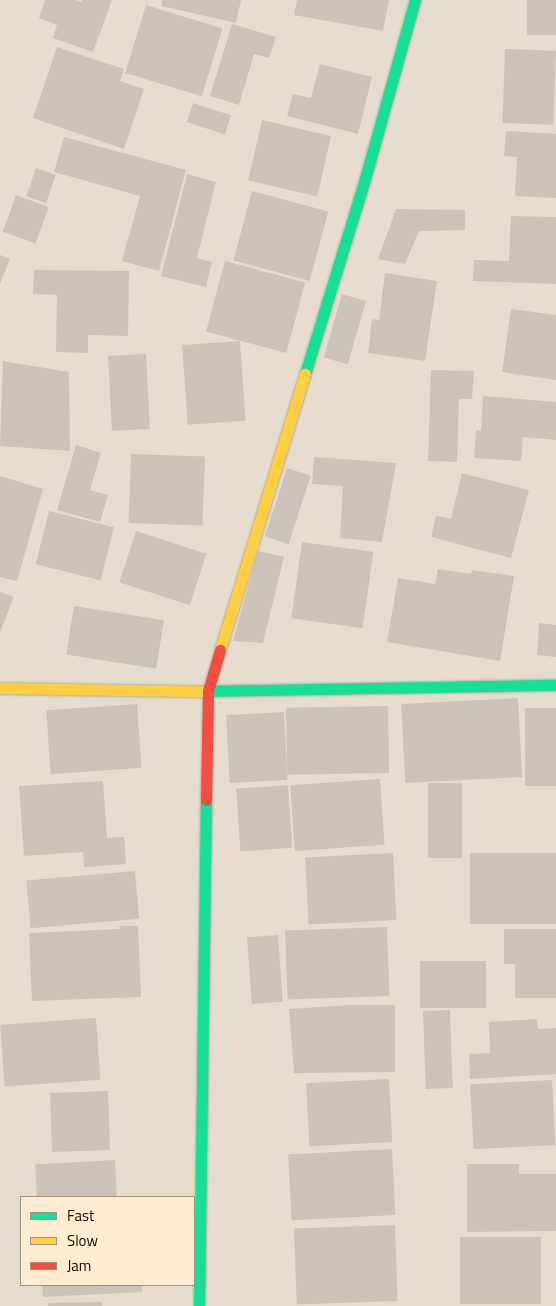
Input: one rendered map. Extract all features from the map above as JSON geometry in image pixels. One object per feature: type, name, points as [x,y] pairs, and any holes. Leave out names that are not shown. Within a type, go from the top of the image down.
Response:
[{"type":"street","points":[[199,1306],[208,691],[365,179],[416,0]]},
{"type":"street","points":[[0,688],[208,691],[556,685]]},
{"type":"building","points":[[45,0],[75,0],[82,2],[82,0],[112,0],[93,52],[53,38],[57,25],[39,18]]},
{"type":"building","points":[[162,0],[241,0],[236,23],[161,6]]},
{"type":"building","points":[[297,0],[389,0],[383,31],[294,15]]},
{"type":"building","points":[[527,0],[556,0],[556,35],[527,35]]},
{"type":"building","points":[[146,5],[223,28],[202,96],[125,73]]},
{"type":"building","points":[[232,24],[276,37],[269,58],[254,54],[239,105],[210,96]]},
{"type":"building","points":[[57,47],[124,69],[120,81],[144,89],[124,149],[33,118]]},
{"type":"building","points":[[505,49],[556,51],[553,125],[502,123]]},
{"type":"building","points":[[320,64],[372,77],[358,134],[287,116],[293,94],[311,98]]},
{"type":"building","points":[[193,103],[231,115],[225,134],[187,122]]},
{"type":"building","points":[[262,120],[331,136],[317,196],[248,180]]},
{"type":"building","points":[[506,131],[556,134],[556,198],[515,196],[517,157],[504,156]]},
{"type":"building","points":[[64,137],[186,170],[159,271],[122,261],[140,196],[54,172]]},
{"type":"building","points":[[36,168],[56,175],[46,203],[26,196]]},
{"type":"building","points":[[187,174],[216,182],[197,258],[212,262],[206,287],[161,276]]},
{"type":"building","points":[[252,191],[328,211],[310,281],[233,261]]},
{"type":"building","points":[[16,195],[49,207],[36,244],[3,232]]},
{"type":"building","points":[[396,209],[465,210],[465,230],[419,231],[405,264],[378,259]]},
{"type":"building","points":[[511,216],[556,217],[556,284],[473,281],[474,260],[509,261]]},
{"type":"building","points":[[0,255],[10,259],[0,284]]},
{"type":"building","points":[[225,261],[305,282],[286,353],[206,332]]},
{"type":"building","points":[[34,270],[129,271],[128,336],[88,335],[88,353],[56,352],[57,295],[33,294]]},
{"type":"building","points":[[385,273],[437,281],[425,361],[368,353],[372,319],[379,320]]},
{"type":"building","points":[[342,294],[366,301],[348,364],[324,357]]},
{"type":"building","points":[[511,309],[556,315],[556,380],[502,372]]},
{"type":"building","points":[[240,341],[246,421],[188,425],[182,345]]},
{"type":"building","points":[[146,354],[150,429],[112,431],[108,356]]},
{"type":"building","points":[[3,361],[69,372],[70,451],[0,446]]},
{"type":"building","points":[[431,370],[474,371],[472,399],[459,399],[457,462],[428,461]]},
{"type":"building","points":[[483,396],[556,402],[556,440],[523,437],[521,461],[474,458],[476,430],[481,431]]},
{"type":"building","points":[[76,445],[101,453],[90,490],[108,495],[100,522],[57,510]]},
{"type":"building","points":[[131,454],[205,457],[203,526],[129,523]]},
{"type":"building","points":[[314,457],[396,463],[382,542],[340,538],[343,486],[312,484]]},
{"type":"building","points":[[287,468],[311,476],[289,544],[265,536]]},
{"type":"building","points":[[462,473],[529,490],[511,558],[431,537],[436,516],[451,519]]},
{"type":"building","points":[[0,476],[43,489],[17,581],[0,577]]},
{"type":"building","points":[[49,511],[114,527],[101,581],[36,564]]},
{"type":"building","points":[[136,531],[206,554],[190,605],[119,582]]},
{"type":"building","points":[[302,542],[373,552],[363,628],[291,618]]},
{"type":"building","points":[[258,551],[284,557],[263,643],[233,641]]},
{"type":"building","points":[[438,569],[471,574],[472,570],[514,576],[500,661],[387,642],[398,578],[435,584]]},
{"type":"building","points":[[0,592],[14,597],[0,632]]},
{"type":"building","points":[[74,606],[164,620],[156,669],[66,654]]},
{"type":"building","points":[[539,623],[556,625],[556,657],[537,655]]},
{"type":"building","points":[[518,698],[522,777],[405,783],[401,704]]},
{"type":"building","points":[[137,704],[141,768],[51,774],[46,710]]},
{"type":"building","points":[[388,706],[389,773],[287,775],[286,708]]},
{"type":"building","points":[[525,708],[556,708],[556,786],[525,786]]},
{"type":"building","points":[[284,712],[288,780],[230,783],[226,715]]},
{"type":"building","points":[[380,779],[385,845],[295,851],[290,785]]},
{"type":"building","points":[[103,781],[107,838],[124,837],[126,864],[84,867],[83,852],[24,856],[19,786]]},
{"type":"building","points":[[428,783],[462,783],[462,858],[428,858]]},
{"type":"building","points":[[288,785],[292,848],[241,851],[236,789]]},
{"type":"building","points":[[393,853],[397,920],[309,925],[305,858]]},
{"type":"building","points":[[470,853],[556,853],[556,924],[470,924]]},
{"type":"building","points":[[135,871],[139,919],[31,928],[26,880]]},
{"type":"building","points":[[120,926],[138,926],[141,997],[32,1001],[29,933],[120,929]]},
{"type":"building","points":[[387,927],[389,996],[287,1000],[285,931]]},
{"type":"building","points":[[504,929],[556,929],[556,998],[515,998],[515,964],[504,964]]},
{"type":"building","points":[[278,935],[283,1002],[252,1004],[247,937]]},
{"type":"building","points":[[420,961],[486,961],[486,1008],[420,1008]]},
{"type":"building","points":[[350,1005],[395,1005],[395,1072],[294,1073],[289,1009]]},
{"type":"building","points":[[450,1010],[453,1088],[426,1089],[423,1011]]},
{"type":"building","points":[[96,1018],[100,1080],[5,1087],[0,1025]]},
{"type":"building","points":[[537,1019],[538,1029],[556,1028],[556,1074],[470,1079],[469,1054],[490,1053],[489,1022]]},
{"type":"building","points":[[389,1079],[392,1142],[309,1146],[306,1083]]},
{"type":"building","points":[[552,1080],[555,1145],[474,1149],[470,1084]]},
{"type":"building","points":[[108,1091],[110,1150],[52,1152],[50,1093]]},
{"type":"building","points":[[392,1149],[395,1215],[292,1220],[288,1154]]},
{"type":"building","points":[[115,1160],[117,1196],[37,1196],[35,1164]]},
{"type":"building","points":[[467,1164],[519,1164],[519,1174],[556,1174],[556,1231],[467,1232]]},
{"type":"building","points":[[395,1225],[398,1301],[297,1304],[294,1229]]},
{"type":"building","points":[[460,1237],[541,1237],[541,1304],[460,1304]]},
{"type":"building","points":[[42,1286],[142,1286],[142,1292],[43,1297]]},
{"type":"building","points":[[102,1302],[102,1306],[48,1306],[48,1303]]},
{"type":"traffic: fast","points":[[305,374],[365,179],[415,0]]},
{"type":"traffic: fast","points":[[201,691],[556,685]]},
{"type":"traffic: fast","points":[[199,1306],[206,800]]},
{"type":"traffic: slow","points":[[220,650],[305,374]]},
{"type":"traffic: slow","points":[[0,688],[201,691]]},
{"type":"traffic: jam","points":[[206,800],[208,691],[220,650]]}]
